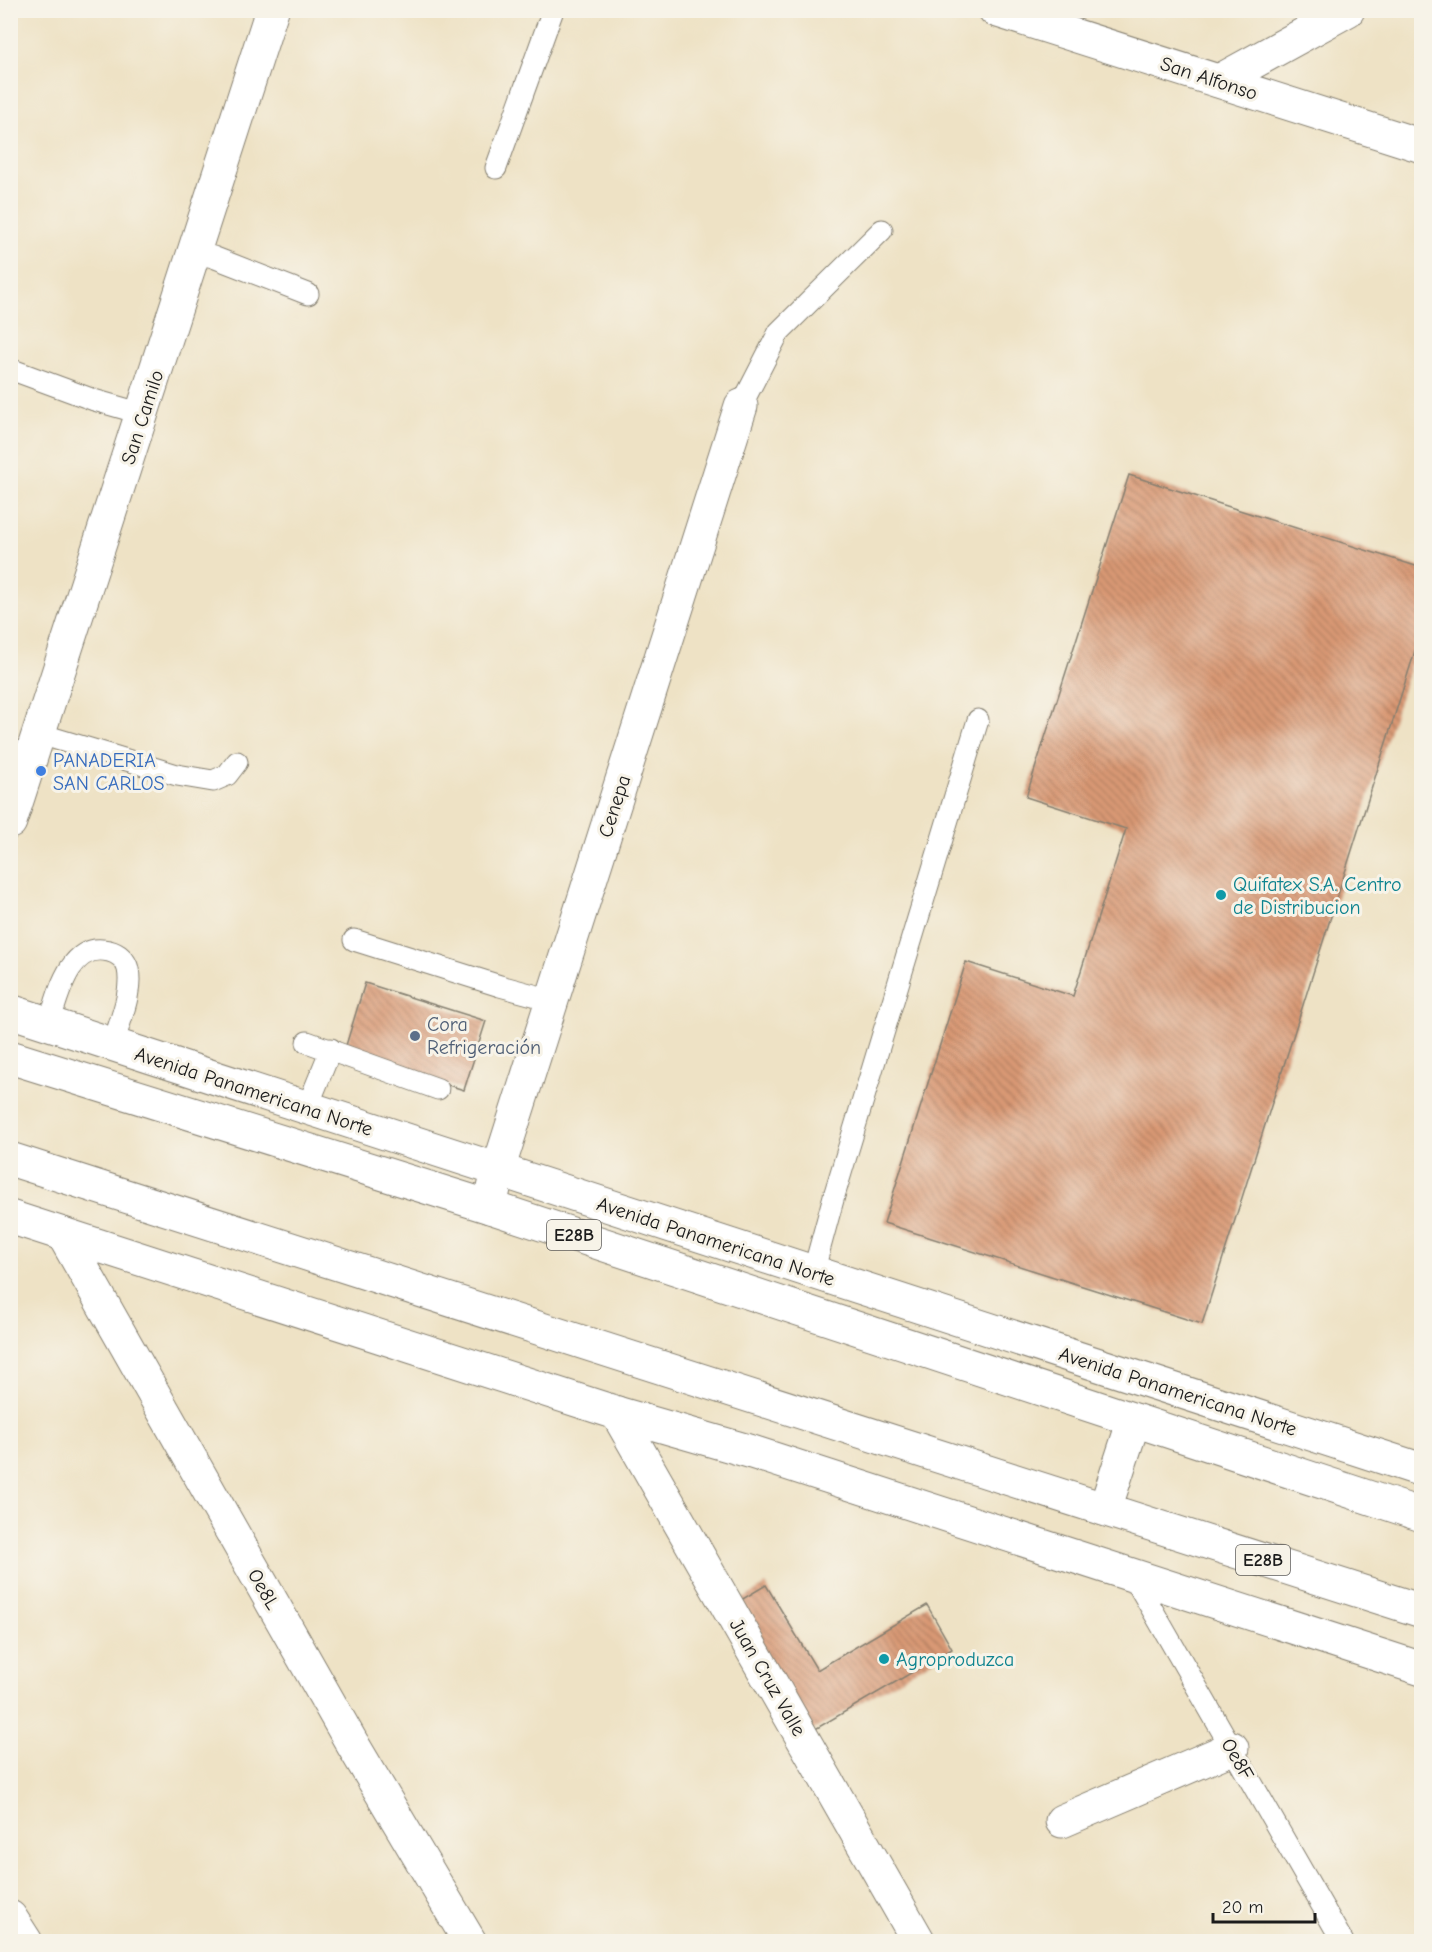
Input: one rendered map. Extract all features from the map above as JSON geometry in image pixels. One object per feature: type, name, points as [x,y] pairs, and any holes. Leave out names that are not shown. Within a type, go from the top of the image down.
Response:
[{"type":"main road","name":"San Camilo","points":[[10,822],[19,767],[40,734],[272,10]]},
{"type":"main road","name":"San Alfonso","points":[[995,10],[1422,146]]},
{"type":"main road","points":[[1219,81],[1348,10]]},
{"type":"main road","name":"Cenepa","points":[[490,1207],[498,1170],[741,406]]},
{"type":"main road","name":"Avenida Panamericana Norte","points":[[10,1011],[1422,1470]]},
{"type":"main road","name":"Avenida Panamericana Norte","points":[[10,1057],[490,1207],[1422,1515]]},
{"type":"main road","name":"E28B","points":[[10,1159],[1422,1611]]},
{"type":"main road","points":[[10,1217],[617,1413],[752,1452],[1422,1669]]},
{"type":"main road","name":"Oe8L","points":[[63,1234],[353,1746],[470,1941]]},
{"type":"main road","name":"Juan Cruz Valle","points":[[617,1413],[919,1941]]},
{"type":"main road","points":[[1104,1509],[1134,1420]]},
{"type":"main road","points":[[1062,1821],[1232,1748]]},
{"type":"main road","points":[[10,1917],[26,1941]]},
{"type":"lane","points":[[496,168],[553,10]]},
{"type":"lane","points":[[741,406],[779,332],[882,230]]},
{"type":"lane","points":[[194,252],[213,257],[308,294]]},
{"type":"lane","points":[[10,369],[94,400],[143,414]]},
{"type":"lane","points":[[813,1273],[834,1196],[978,720]]},
{"type":"lane","points":[[40,734],[177,775],[213,781],[227,775],[237,762]]},
{"type":"lane","points":[[354,940],[552,1000]]},
{"type":"lane","points":[[49,1024],[65,976],[79,958],[89,951],[100,949],[112,952],[121,956],[128,966],[129,979],[127,996],[113,1045]]},
{"type":"lane","points":[[307,1042],[438,1089]]},
{"type":"lane","points":[[307,1108],[331,1049]]},
{"type":"lane","name":"Oe8F","points":[[1133,1576],[1343,1941]]},
{"type":"building","name":"Quifatex S.A. Centro de Distribucion","points":[[1129,475],[1422,568],[1422,629],[1202,1324],[884,1223],[966,962],[1073,996],[1126,829],[1026,797]]},
{"type":"building","name":"Cora Refrigeración","points":[[365,983],[486,1021],[464,1090],[344,1052]]},
{"type":"building","name":"Agroproduzca","points":[[766,1585],[817,1670],[927,1605],[952,1649],[807,1734],[731,1606]]},
{"type":"place","name":"PANADERIA SAN CARLOS","points":[[41,771]]},
{"type":"place","name":"Quifatex S.A. Centro de Distribucion","points":[[1221,895]]},
{"type":"place","name":"Cora Refrigeración","points":[[415,1036]]},
{"type":"place","name":"Agroproduzca","points":[[884,1659]]}]
